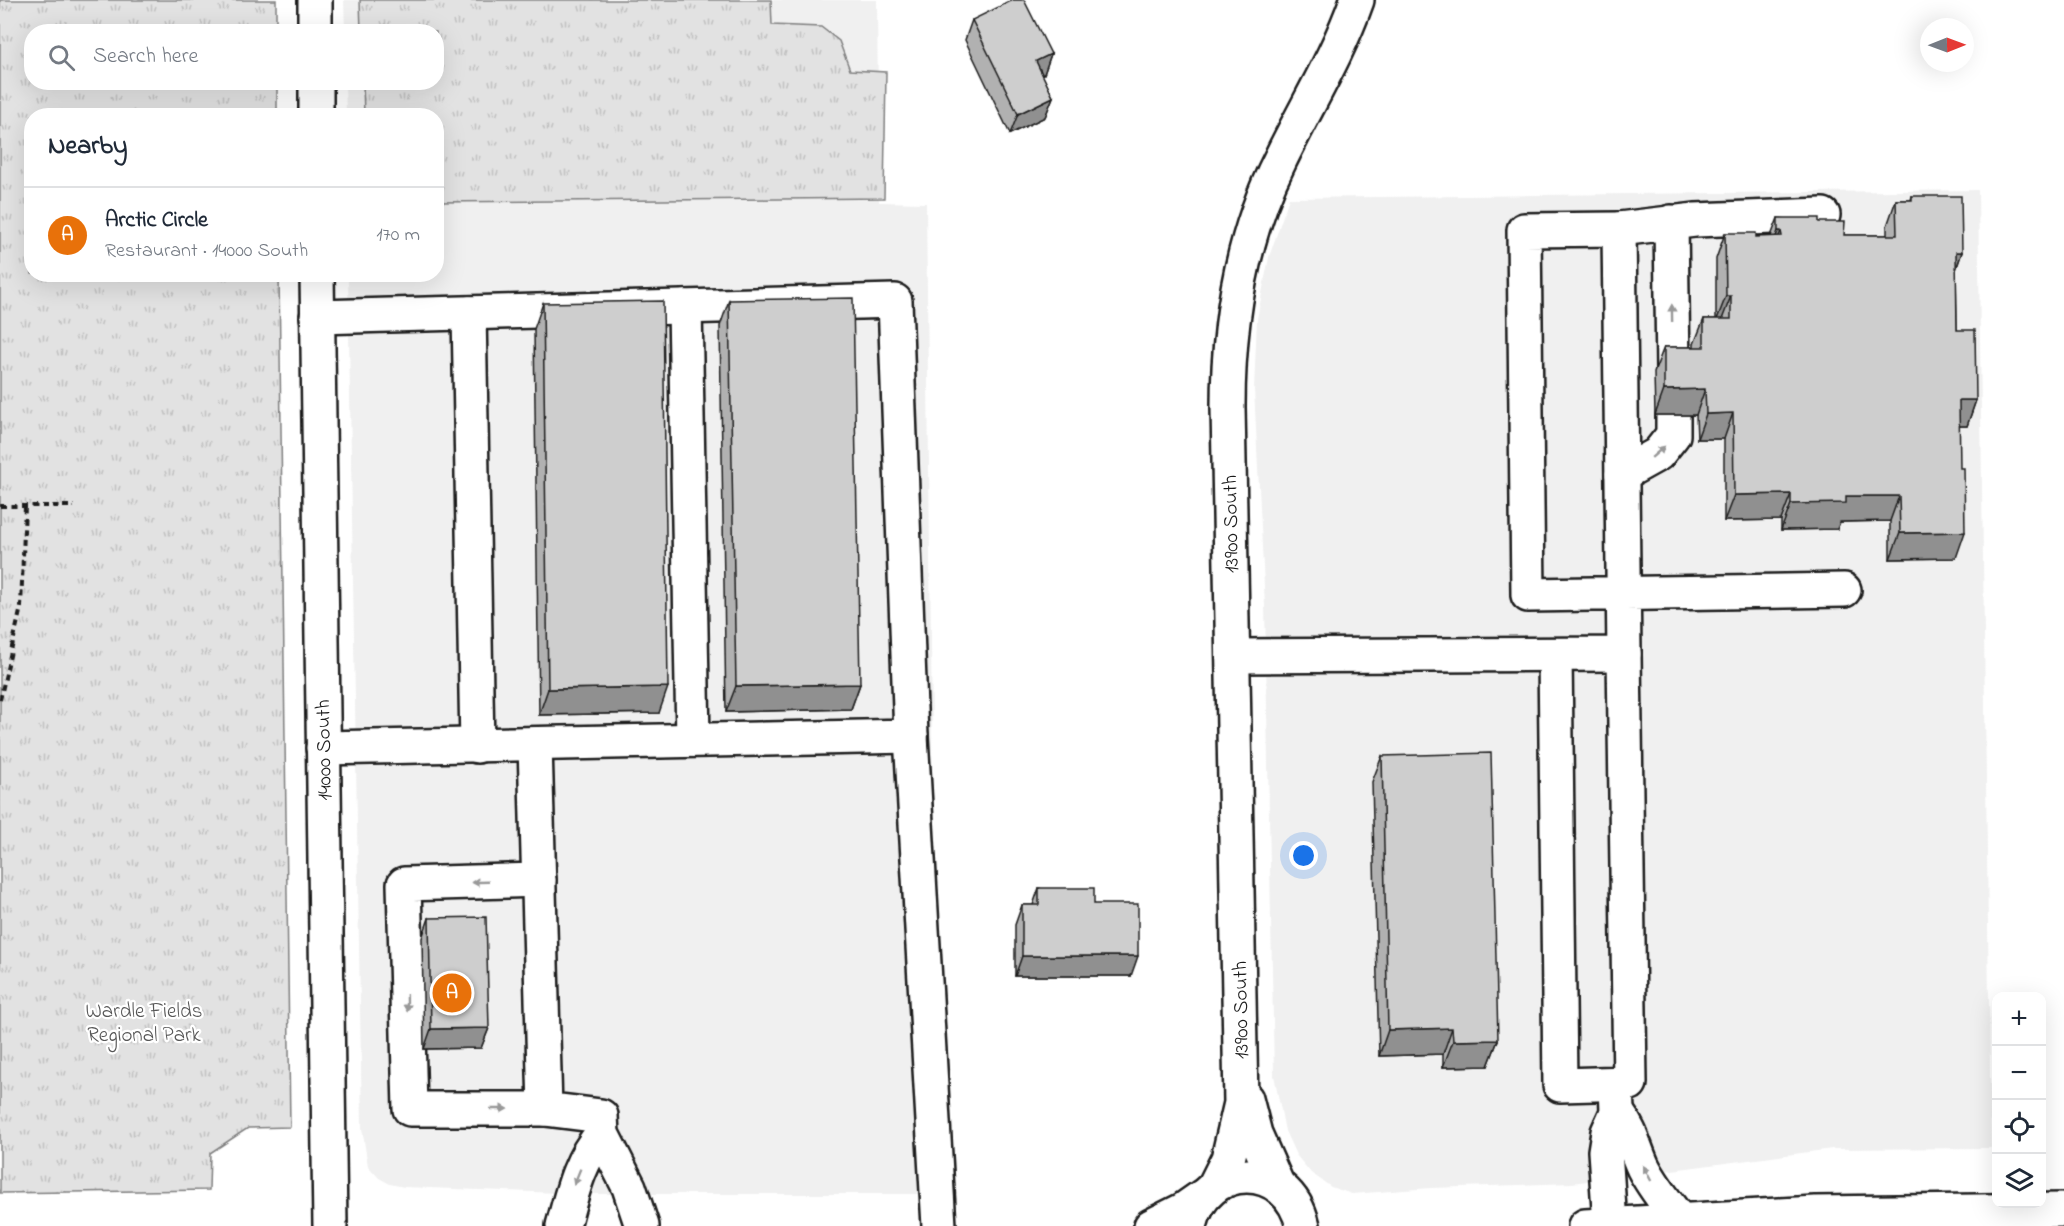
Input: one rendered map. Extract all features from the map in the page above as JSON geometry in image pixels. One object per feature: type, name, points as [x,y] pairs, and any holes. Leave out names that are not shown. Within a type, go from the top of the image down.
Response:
[{"type":"street","points":[[315,0],[315,24]]},
{"type":"street","name":"13900 South","points":[[1190,1226],[1194,1209],[1228,1160],[1237,1132],[1241,1103],[1228,362],[1240,272],[1250,234],[1275,170],[1335,57],[1358,0]]},
{"type":"street","points":[[316,90],[316,108]]},
{"type":"street","points":[[1822,215],[1671,222],[1619,228],[1524,230],[1528,595],[1844,590]]},
{"type":"street","points":[[1671,222],[1673,372]]},
{"type":"street","points":[[1619,228],[1630,1083],[1617,1098],[1608,1132],[1593,1226],[1815,1213],[1924,1219],[2064,1210]]},
{"type":"street","name":"14000 South","points":[[317,282],[330,1226]]},
{"type":"street","points":[[317,317],[895,301],[911,736],[939,1226]]},
{"type":"street","points":[[685,307],[693,740]]},
{"type":"street","points":[[469,313],[477,746]]},
{"type":"street","points":[[1622,474],[1658,454],[1673,435],[1673,416]]},
{"type":"street","points":[[1233,656],[1624,654]]},
{"type":"street","points":[[1555,655],[1560,1085],[1617,1098]]},
{"type":"street","points":[[323,748],[911,736]]},
{"type":"street","points":[[535,744],[545,1109]]},
{"type":"street","points":[[539,880],[404,884],[410,1109],[545,1109],[601,1116],[602,1134],[629,1187],[642,1226]]},
{"type":"street","name":"13900 South","points":[[1242,1074],[1256,1134],[1277,1184],[1290,1195],[1308,1220]]},
{"type":"street","points":[[1617,1098],[1643,1166],[1655,1188],[1680,1221]]},
{"type":"street","points":[[563,1226],[573,1187],[588,1149],[602,1134]]},
{"type":"street","points":[[1151,1226],[1183,1210],[1209,1190],[1230,1178],[1246,1176],[1262,1178],[1277,1184]]},
{"type":"path","points":[[0,506],[74,506]]},
{"type":"path","points":[[0,700],[21,607],[26,506]]},
{"type":"shaded area","points":[[344,0],[877,0],[879,202],[926,203],[934,905],[957,1194],[582,1194],[404,1187],[390,1184],[379,1178],[368,1166],[362,1128],[348,282],[444,282],[444,108],[346,108],[345,90],[444,90],[444,24],[345,24]]},
{"type":"shaded area","points":[[1978,190],[1991,1148],[1832,1149],[1572,1183],[1431,1188],[1352,1194],[1331,1187],[1311,1173],[1296,1155],[1285,1131],[1274,1075],[1265,606],[1254,389],[1257,319],[1269,257],[1289,198]]},
{"type":"green space","name":"Wardle Fields Regional Park","points":[[0,0],[276,0],[276,24],[24,24],[24,90],[277,90],[277,108],[24,108],[24,282],[279,282],[290,1127],[248,1128],[210,1153],[209,1190],[0,1193]]},
{"type":"green space","points":[[360,0],[771,0],[772,25],[821,27],[839,41],[850,70],[886,72],[884,198],[444,202],[444,108],[364,108],[363,90],[444,90],[444,24],[361,24]]},
{"type":"building","points":[[1013,0],[1024,0],[1051,54],[1036,61],[1053,97],[1018,114],[972,20]]},
{"type":"building","points":[[1912,196],[1961,196],[1962,252],[1956,252],[1957,330],[1975,330],[1976,400],[1959,400],[1960,468],[1964,468],[1965,532],[1900,533],[1899,496],[1846,496],[1846,503],[1791,504],[1791,494],[1734,495],[1733,413],[1706,414],[1705,389],[1664,390],[1664,347],[1704,347],[1704,319],[1731,319],[1731,296],[1726,296],[1725,233],[1756,233],[1756,237],[1782,236],[1781,231],[1778,231],[1778,218],[1819,218],[1819,222],[1845,222],[1844,235],[1897,235],[1896,200],[1912,200]]},
{"type":"building","points":[[853,298],[860,684],[736,686],[729,300]]},
{"type":"building","points":[[663,301],[668,687],[548,689],[543,303]]},
{"type":"building","points":[[1491,753],[1498,1040],[1453,1041],[1452,1028],[1388,1030],[1382,756]]},
{"type":"building","points":[[1039,888],[1094,888],[1094,904],[1138,904],[1138,956],[1022,956],[1022,905],[1039,905]]},
{"type":"building","points":[[486,917],[489,1028],[431,1029],[429,918]]},
{"type":"place","name":"Arctic Circle","points":[[452,993]]}]
